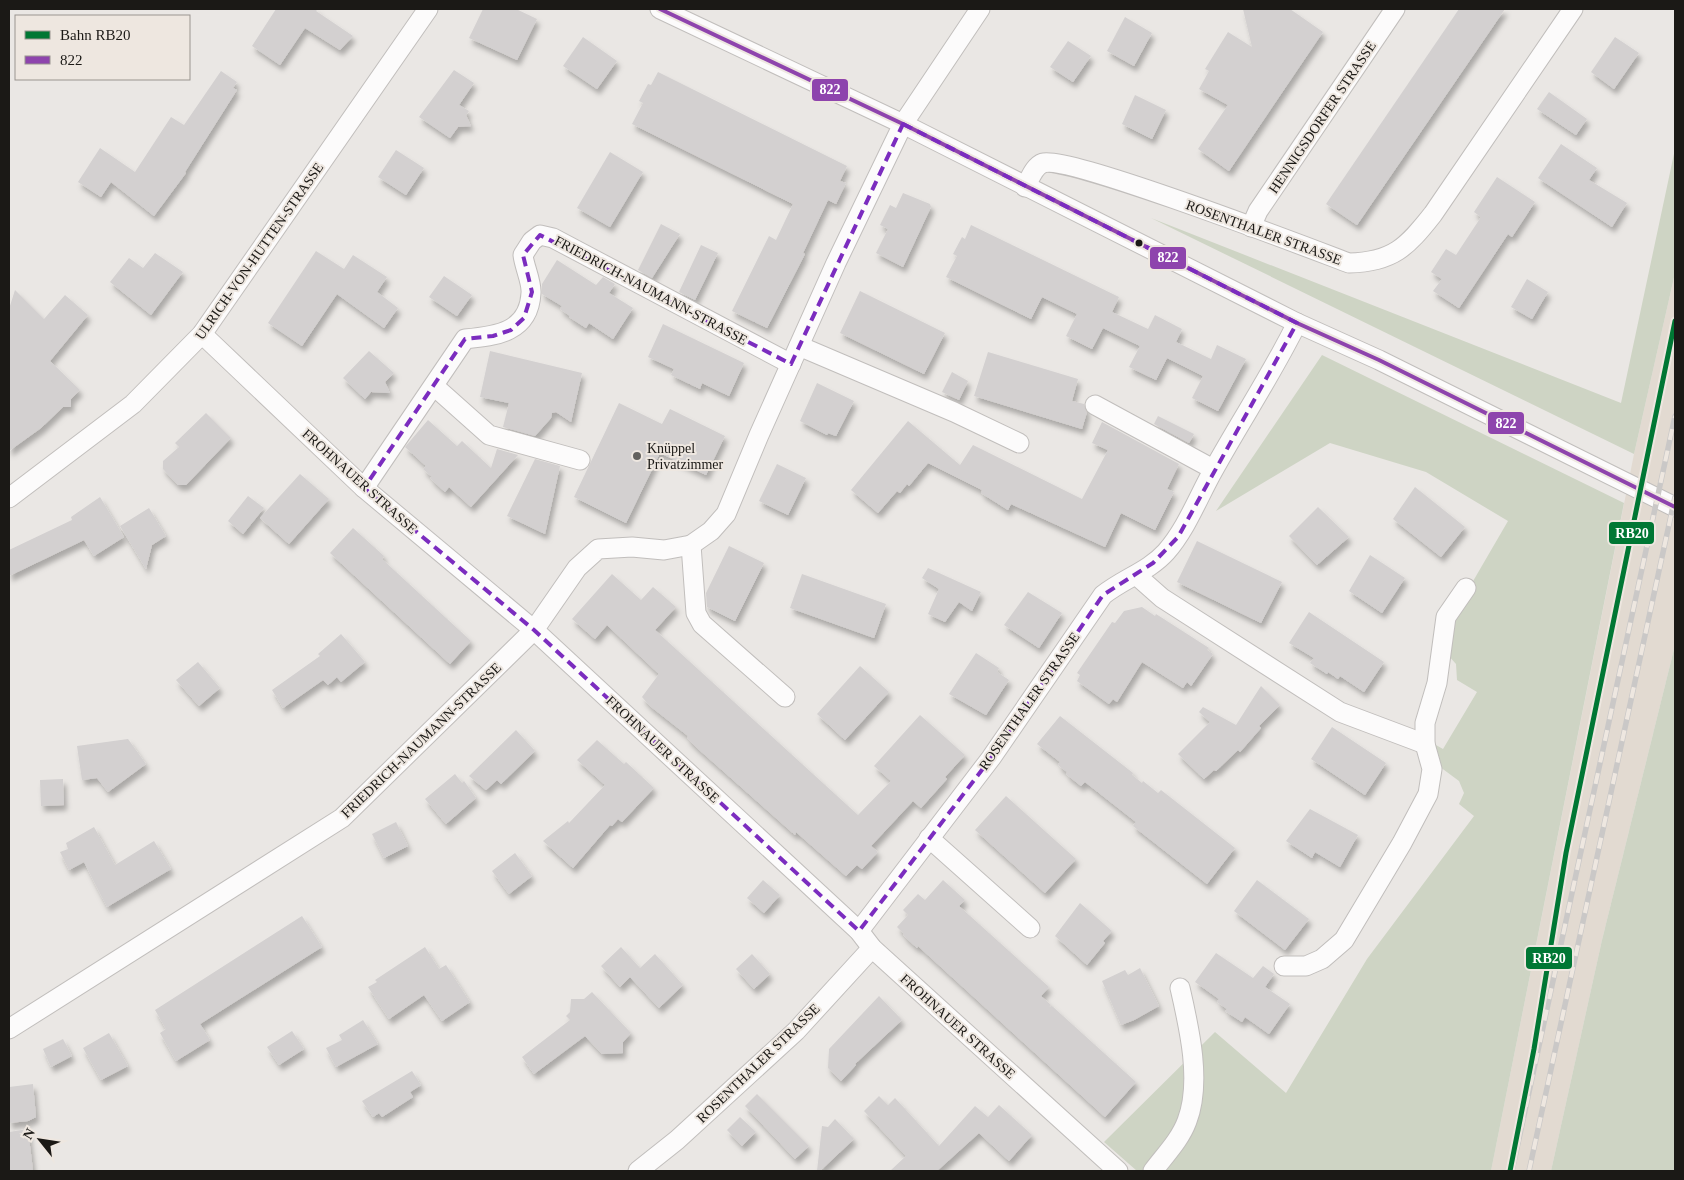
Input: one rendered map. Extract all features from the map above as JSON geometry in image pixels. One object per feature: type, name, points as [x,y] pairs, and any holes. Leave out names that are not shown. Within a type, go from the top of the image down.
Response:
[{"type":"street","name":"ULRICH-VON-HUTTEN-STRASSE","points":[[9,498],[133,404],[202,334],[428,9]]},
{"type":"street","points":[[660,9],[903,124],[1297,323],[1379,360],[1675,507]]},
{"type":"street","name":"FRIEDRICH-NAUMANN-STRASSE","points":[[9,1029],[342,818],[534,630],[577,568],[598,549],[632,547],[664,550],[691,545],[711,532],[726,514],[759,435],[852,228],[903,124],[980,9]]},
{"type":"street","name":"HENNIGSDORFER STRASSE","points":[[1251,227],[1258,211],[1395,9]]},
{"type":"street","name":"ROSENTHALER STRASSE","points":[[1025,187],[1036,168],[1044,162],[1055,164],[1108,177],[1349,263],[1372,262],[1396,253],[1415,236],[1433,214],[1574,9]]},
{"type":"street","name":"FRIEDRICH-NAUMANN-STRASSE","points":[[364,488],[465,339],[493,336],[511,330],[524,318],[532,292],[523,255],[532,241],[540,235],[552,238],[791,364]]},
{"type":"street","name":"ROSENTHALER STRASSE","points":[[859,931],[991,758],[1103,595],[1120,582],[1154,563],[1178,537],[1213,469],[1280,358],[1297,323]]},
{"type":"street","name":"FROHNAUER STRASSE","points":[[202,334],[364,488],[534,630],[859,931],[872,948],[1118,1171]]},
{"type":"street","points":[[799,346],[954,412],[1019,443]]},
{"type":"street","points":[[434,386],[489,435],[580,460]]},
{"type":"street","points":[[1095,405],[1213,469]]},
{"type":"street","points":[[691,545],[696,613],[702,624],[785,697]]},
{"type":"street","points":[[1136,574],[1162,598],[1340,712],[1425,744]]},
{"type":"street","points":[[1284,966],[1306,966],[1322,959],[1344,940],[1402,843],[1428,794],[1432,769],[1425,744],[1425,723],[1437,683],[1446,617],[1466,588]]},
{"type":"street","points":[[930,838],[1030,928]]},
{"type":"street","name":"ROSENTHALER STRASSE","points":[[638,1171],[677,1140],[796,1031],[872,948]]},
{"type":"street","points":[[1153,1171],[1179,1137],[1188,1120],[1192,1099],[1193,1044],[1180,988]]},
{"type":"highlighted area","points":[[903,124],[1297,323],[1178,537],[1153,563],[1103,595],[991,758],[859,931],[534,630],[364,488],[465,339],[493,336],[511,330],[524,318],[532,292],[523,255],[540,235],[791,364]]},
{"type":"shaded area","points":[[1675,273],[1675,645],[1602,940],[1551,1171],[1491,1171],[1634,454]]},
{"type":"green space","points":[[1675,149],[1675,273],[1634,454],[1151,218],[1621,403]]},
{"type":"green space","points":[[1322,355],[1624,503],[1491,1171],[1137,1171],[1104,1142],[1215,1032],[1286,1093],[1367,959],[1474,816],[1459,804],[1464,793],[1459,781],[1432,761],[1427,740],[1443,749],[1477,692],[1457,680],[1456,664],[1448,655],[1458,607],[1508,521],[1426,472],[1330,443],[1216,511]]},
{"type":"green space","points":[[1675,645],[1675,1171],[1551,1171],[1602,940]]},
{"type":"building","points":[[276,9],[318,9],[316,11],[353,36],[340,50],[305,28],[280,65],[252,46]]},
{"type":"building","points":[[483,9],[516,9],[537,19],[517,60],[469,38]]},
{"type":"building","points":[[1243,9],[1290,9],[1323,32],[1229,171],[1198,149],[1228,105],[1199,89],[1209,71],[1205,69],[1228,32],[1252,47]]},
{"type":"building","points":[[1459,9],[1505,9],[1357,225],[1326,204]]},
{"type":"building","points":[[1125,17],[1152,33],[1134,66],[1107,51]]},
{"type":"building","points":[[583,37],[617,61],[597,89],[563,66]]},
{"type":"building","points":[[1615,37],[1639,53],[1614,89],[1591,72]]},
{"type":"building","points":[[1068,41],[1091,56],[1073,82],[1050,67]]},
{"type":"building","points":[[454,70],[474,83],[459,105],[469,111],[466,115],[471,126],[458,127],[450,138],[419,117]]},
{"type":"building","points":[[221,71],[237,82],[233,88],[237,90],[186,173],[154,216],[111,182],[101,197],[78,182],[100,148],[135,172],[171,117],[184,125]]},
{"type":"building","points":[[658,72],[847,166],[840,181],[846,183],[836,204],[828,200],[803,253],[805,254],[767,328],[732,311],[769,236],[776,240],[793,204],[632,124],[643,103],[639,101],[648,84],[651,85]]},
{"type":"building","points":[[1549,92],[1587,119],[1576,135],[1537,109]]},
{"type":"building","points":[[1135,95],[1166,110],[1152,139],[1122,124]]},
{"type":"building","points":[[1561,144],[1597,168],[1589,180],[1627,203],[1612,227],[1538,178]]},
{"type":"building","points":[[396,150],[424,168],[406,195],[378,177]]},
{"type":"building","points":[[610,152],[643,172],[610,227],[577,208]]},
{"type":"building","points":[[1497,177],[1535,202],[1512,237],[1508,234],[1459,308],[1433,291],[1442,279],[1431,272],[1446,249],[1456,255],[1481,217],[1474,212]]},
{"type":"building","points":[[903,193],[930,204],[931,207],[903,267],[876,253],[888,229],[880,225],[890,205],[896,208]]},
{"type":"building","points":[[661,224],[680,234],[652,278],[638,270]]},
{"type":"building","points":[[971,225],[1119,297],[1112,312],[1148,329],[1155,315],[1182,329],[1176,342],[1211,359],[1217,345],[1246,359],[1218,411],[1192,398],[1203,376],[1167,358],[1156,380],[1129,367],[1140,346],[1103,328],[1092,349],[1066,336],[1077,314],[1042,297],[1031,319],[946,277],[957,256],[953,254],[962,237],[965,239]]},
{"type":"building","points":[[701,245],[718,253],[695,300],[679,292]]},
{"type":"building","points":[[316,251],[344,269],[353,255],[387,277],[377,292],[398,308],[384,328],[337,294],[302,346],[268,323]]},
{"type":"building","points":[[155,253],[183,272],[151,315],[110,282],[129,258],[143,268]]},
{"type":"building","points":[[557,260],[596,285],[603,277],[615,284],[609,293],[633,308],[613,339],[589,323],[586,328],[560,309],[562,306],[542,294],[542,284]]},
{"type":"building","points":[[444,276],[472,295],[457,316],[429,297]]},
{"type":"building","points":[[1527,279],[1548,292],[1532,319],[1511,307]]},
{"type":"building","points":[[15,290],[44,319],[65,295],[88,315],[50,361],[80,390],[71,399],[71,407],[63,407],[41,428],[9,451],[9,309]]},
{"type":"building","points":[[860,291],[945,333],[924,374],[840,333]]},
{"type":"building","points":[[663,324],[744,363],[729,396],[702,383],[700,389],[671,375],[674,369],[648,357]]},
{"type":"building","points":[[369,351],[394,373],[385,382],[390,393],[371,392],[365,399],[343,378]]},
{"type":"building","points":[[490,351],[582,373],[571,422],[556,412],[552,413],[551,418],[535,436],[503,427],[509,403],[480,397]]},
{"type":"building","points":[[988,352],[1078,379],[1072,401],[1084,404],[1087,412],[1082,429],[974,396]]},
{"type":"building","points":[[952,372],[968,381],[959,400],[942,392]]},
{"type":"building","points":[[817,383],[854,401],[836,436],[828,433],[827,435],[800,421]]},
{"type":"building","points":[[619,403],[662,424],[670,409],[725,436],[706,475],[660,453],[626,523],[574,497]]},
{"type":"building","points":[[206,413],[231,438],[186,485],[178,485],[163,469],[163,461],[179,447],[175,443]]},
{"type":"building","points":[[1158,416],[1194,434],[1189,443],[1154,424]]},
{"type":"building","points":[[428,420],[457,446],[462,441],[491,468],[497,449],[518,455],[471,507],[449,487],[445,492],[423,469],[426,466],[405,447]]},
{"type":"building","points":[[908,421],[960,465],[973,445],[1082,499],[1108,450],[1092,443],[1102,422],[1179,464],[1167,489],[1174,492],[1155,530],[1121,513],[1105,547],[1011,504],[1008,510],[981,493],[982,490],[928,463],[909,486],[907,484],[900,493],[897,491],[878,513],[851,490]]},
{"type":"building","points":[[535,459],[560,466],[545,534],[507,516]]},
{"type":"building","points":[[777,464],[806,478],[788,515],[759,501]]},
{"type":"building","points":[[300,474],[329,499],[289,544],[260,518]]},
{"type":"building","points":[[1415,487],[1465,527],[1441,557],[1393,519]]},
{"type":"building","points":[[248,496],[264,508],[243,534],[228,521]]},
{"type":"building","points":[[100,497],[124,537],[94,556],[84,540],[9,576],[9,550],[72,520],[71,517]]},
{"type":"building","points":[[1318,507],[1349,537],[1317,565],[1289,536]]},
{"type":"building","points":[[149,508],[166,536],[152,545],[146,569],[120,526]]},
{"type":"building","points":[[353,528],[384,556],[382,559],[471,641],[450,664],[330,553]]},
{"type":"building","points":[[1197,541],[1282,582],[1261,623],[1177,582]]},
{"type":"building","points":[[729,546],[764,563],[735,621],[707,607],[706,593]]},
{"type":"building","points":[[1370,555],[1405,578],[1382,613],[1349,591]]},
{"type":"building","points":[[928,568],[981,592],[972,611],[959,602],[945,622],[928,614],[939,589],[922,578]]},
{"type":"building","points":[[612,574],[641,600],[653,587],[676,607],[655,630],[858,815],[891,781],[874,766],[920,715],[965,755],[921,808],[913,801],[871,846],[878,852],[862,869],[857,865],[846,876],[796,832],[795,835],[696,747],[687,738],[688,736],[650,706],[642,697],[659,674],[607,625],[595,639],[572,619]]},
{"type":"building","points":[[802,574],[886,604],[874,638],[790,608]]},
{"type":"building","points":[[1028,592],[1062,613],[1039,648],[1004,625]]},
{"type":"building","points":[[1142,607],[1209,648],[1207,650],[1213,654],[1191,686],[1187,682],[1183,688],[1142,662],[1117,702],[1113,699],[1109,704],[1077,681],[1080,675],[1077,673],[1112,622],[1115,623],[1124,611]]},
{"type":"building","points":[[1309,612],[1384,662],[1364,692],[1340,676],[1338,679],[1310,663],[1314,658],[1289,643]]},
{"type":"building","points":[[341,634],[365,662],[341,682],[337,677],[328,685],[323,680],[283,708],[272,690],[320,656],[318,654]]},
{"type":"building","points":[[976,653],[999,668],[997,672],[1009,680],[986,715],[949,694]]},
{"type":"building","points":[[198,662],[220,688],[199,706],[176,680]]},
{"type":"building","points":[[860,666],[889,692],[845,740],[817,714]]},
{"type":"building","points":[[1261,686],[1280,705],[1259,726],[1261,728],[1240,752],[1238,750],[1216,771],[1214,770],[1204,779],[1178,754],[1210,722],[1199,712],[1203,707],[1236,725]]},
{"type":"building","points":[[1060,716],[1133,773],[1132,775],[1142,783],[1143,781],[1158,793],[1161,790],[1235,848],[1207,884],[1133,826],[1136,822],[1085,782],[1081,786],[1066,774],[1067,772],[1058,765],[1060,762],[1037,744]]},
{"type":"building","points":[[1332,727],[1386,763],[1365,795],[1311,759]]},
{"type":"building","points":[[516,730],[535,751],[501,784],[497,780],[486,790],[469,776]]},
{"type":"building","points":[[128,739],[146,764],[108,792],[97,778],[82,780],[77,746]]},
{"type":"building","points":[[597,740],[624,764],[626,762],[654,788],[622,822],[618,819],[612,826],[610,825],[573,868],[543,841],[568,821],[569,823],[605,785],[577,760]]},
{"type":"building","points":[[455,774],[462,783],[464,781],[476,798],[446,824],[425,799]]},
{"type":"building","points":[[63,779],[64,805],[41,806],[40,780]]},
{"type":"building","points":[[1006,796],[1076,859],[1045,893],[975,830]]},
{"type":"building","points":[[1310,809],[1358,835],[1340,867],[1315,852],[1312,858],[1286,841]]},
{"type":"building","points":[[396,822],[408,846],[384,858],[372,834]]},
{"type":"building","points":[[94,827],[115,865],[154,841],[171,869],[107,907],[84,862],[69,870],[60,852],[68,849],[66,843]]},
{"type":"building","points":[[515,853],[532,876],[509,894],[492,871]]},
{"type":"building","points":[[763,880],[780,895],[764,913],[747,898]]},
{"type":"building","points":[[943,880],[965,900],[959,906],[1049,987],[1041,996],[1051,1005],[1049,1007],[1052,1006],[1136,1082],[1105,1117],[918,946],[917,948],[897,927],[908,915],[903,910],[918,894],[925,900]]},
{"type":"building","points":[[1257,880],[1309,919],[1285,950],[1234,911]]},
{"type":"building","points":[[1080,903],[1112,931],[1087,965],[1055,936]]},
{"type":"building","points":[[302,916],[322,947],[200,1024],[210,1040],[176,1061],[160,1033],[166,1029],[155,1010]]},
{"type":"building","points":[[425,947],[439,969],[446,965],[470,1002],[442,1021],[424,995],[389,1019],[368,987],[377,982],[375,980]]},
{"type":"building","points":[[621,947],[640,968],[655,954],[683,985],[659,1008],[630,977],[620,987],[601,966]]},
{"type":"building","points":[[1216,953],[1253,978],[1263,966],[1274,974],[1265,987],[1290,1004],[1269,1034],[1245,1017],[1242,1022],[1225,1011],[1227,1009],[1217,1002],[1219,999],[1195,982]]},
{"type":"building","points":[[752,954],[770,974],[754,989],[736,969]]},
{"type":"building","points":[[1140,968],[1159,1006],[1121,1025],[1102,981],[1125,970],[1128,975]]},
{"type":"building","points":[[592,992],[631,1033],[623,1042],[623,1053],[602,1054],[585,1036],[534,1074],[522,1057],[570,1020],[566,1016],[570,1012],[571,999],[584,999]]},
{"type":"building","points":[[879,996],[902,1020],[855,1064],[841,1081],[828,1068],[829,1049]]},
{"type":"building","points":[[363,1020],[378,1044],[336,1067],[326,1048],[342,1040],[339,1035]]},
{"type":"building","points":[[292,1031],[304,1049],[279,1065],[267,1047]]},
{"type":"building","points":[[109,1033],[128,1066],[101,1080],[83,1048]]},
{"type":"building","points":[[63,1039],[72,1056],[51,1067],[43,1049]]},
{"type":"building","points":[[412,1071],[421,1085],[410,1092],[413,1097],[382,1117],[379,1113],[373,1117],[362,1101]]},
{"type":"building","points":[[33,1084],[36,1117],[28,1121],[9,1123],[9,1087]]},
{"type":"building","points":[[757,1094],[809,1146],[795,1159],[745,1106]]},
{"type":"building","points":[[879,1096],[888,1105],[895,1098],[939,1146],[975,1106],[988,1117],[999,1105],[1032,1135],[1009,1161],[979,1133],[937,1171],[890,1171],[906,1156],[864,1111]]},
{"type":"building","points":[[740,1117],[756,1132],[742,1146],[727,1130]]},
{"type":"building","points":[[835,1119],[854,1139],[820,1171],[817,1171],[822,1126],[828,1127]]},
{"type":"building","points":[[28,1129],[33,1171],[9,1171],[9,1132]]},
{"type":"railway","points":[[1512,1171],[1675,416]]},
{"type":"railway","points":[[1529,1171],[1675,497]]},
{"type":"rail line","name":"RB20","points":[[1510,1171],[1534,1049],[1566,853],[1675,321]]},
{"type":"transit line","name":"822","points":[[660,9],[903,124],[1297,323],[1379,360],[1675,507]]},
{"type":"place","name":"Knüppel Privatzimmer","points":[[637,456]]}]
